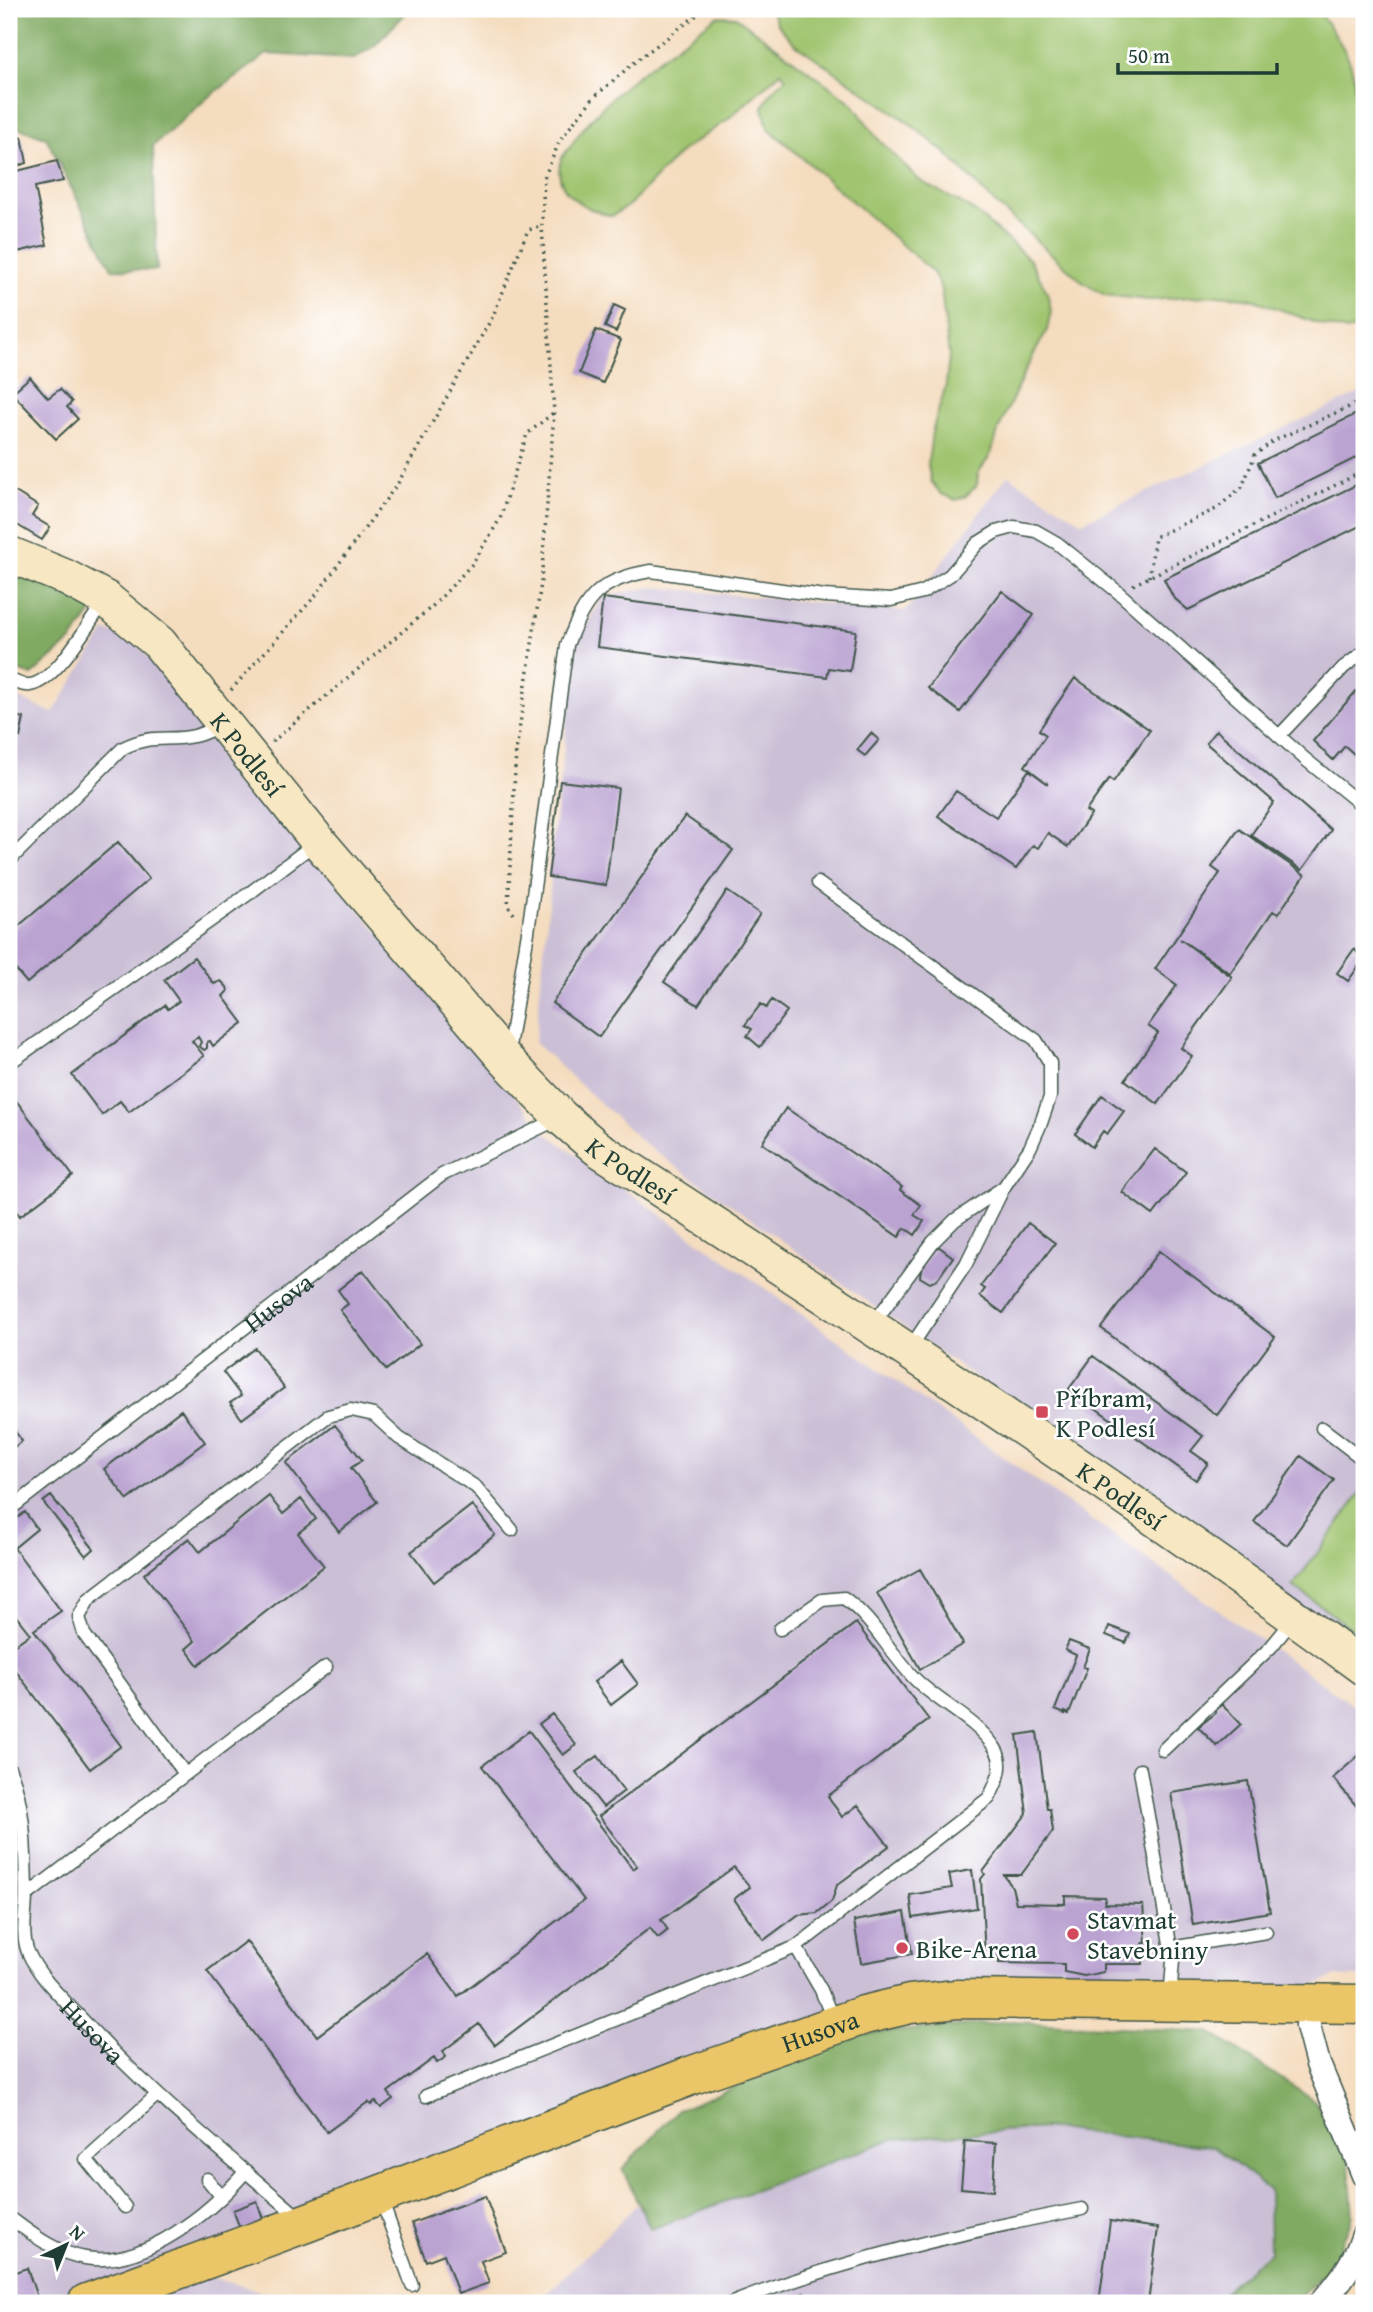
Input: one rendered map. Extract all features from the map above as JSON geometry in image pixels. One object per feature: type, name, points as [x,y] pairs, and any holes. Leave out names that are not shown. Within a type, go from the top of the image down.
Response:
[{"type":"main road","name":"Husova","points":[[87,2303],[306,2223],[690,2076],[864,2015],[910,2004],[957,1999],[1364,2004]]},
{"type":"street","name":"K Podlesí","points":[[9,554],[65,577],[106,599],[159,643],[318,841],[506,1060],[561,1117],[597,1148],[909,1350],[1296,1617],[1364,1668]]},
{"type":"street","points":[[1309,2003],[1308,2026],[1318,2064],[1364,2169],[1364,2175]]},
{"type":"street","points":[[1321,2303],[1343,2278],[1359,2251],[1364,2235]]},
{"type":"lane","points":[[506,1060],[528,932],[567,645],[577,617],[593,597],[608,584],[626,575],[651,571],[824,596],[891,600],[923,592],[950,575],[978,543],[996,532],[1014,527],[1036,531],[1057,543],[1118,592],[1304,759],[1364,807]]},
{"type":"lane","points":[[9,679],[30,685],[45,679],[106,599]]},
{"type":"lane","points":[[1279,736],[1345,667],[1364,652]]},
{"type":"lane","points":[[9,861],[123,748],[155,737],[193,736],[219,717]]},
{"type":"lane","points":[[9,1063],[251,892],[318,841]]},
{"type":"lane","points":[[818,883],[1036,1040],[1050,1063],[1050,1097],[1030,1148],[1004,1187],[966,1264],[909,1350]]},
{"type":"lane","name":"Husova","points":[[9,1510],[442,1175],[561,1117]]},
{"type":"lane","points":[[872,1325],[933,1242],[955,1220],[1004,1187]]},
{"type":"lane","points":[[185,1774],[84,1634],[79,1617],[89,1599],[328,1416],[351,1410],[374,1415],[399,1438],[476,1487],[512,1530]]},
{"type":"lane","points":[[1322,1428],[1364,1460]]},
{"type":"lane","points":[[426,2096],[796,1947],[989,1798],[1001,1773],[996,1749],[977,1728],[914,1678],[863,1612],[844,1598],[822,1600],[780,1629]]},
{"type":"lane","points":[[1163,1750],[1271,1647],[1296,1617]]},
{"type":"lane","points":[[26,1896],[326,1667]]},
{"type":"lane","name":"Husova","points":[[9,1768],[22,1818],[26,1896],[24,1929],[27,1951],[41,1975],[157,2095],[306,2223]]},
{"type":"lane","points":[[1140,1770],[1173,1961],[1170,2003]]},
{"type":"lane","points":[[1171,1948],[1266,1932]]},
{"type":"lane","points":[[796,1947],[821,1990],[835,2025]]},
{"type":"lane","points":[[125,2207],[86,2159],[157,2095]]},
{"type":"lane","points":[[9,2217],[51,2247],[85,2258],[120,2258],[152,2248],[199,2215],[246,2171]]},
{"type":"lane","points":[[207,2179],[221,2196]]},
{"type":"lane","points":[[379,2195],[412,2285]]},
{"type":"lane","points":[[732,2303],[786,2282],[958,2234],[1082,2209]]},
{"type":"path","points":[[528,932],[508,906],[516,751],[541,583],[554,413],[542,226],[544,178],[560,140],[593,98],[636,61],[705,9]]},
{"type":"path","points":[[219,717],[316,595],[398,483],[493,316],[528,230],[542,226]]},
{"type":"path","points":[[1149,577],[1155,537],[1216,509],[1242,486],[1255,455],[1273,440],[1358,403],[1364,396]]},
{"type":"path","points":[[252,760],[435,604],[473,563],[499,519],[527,434],[554,413]]},
{"type":"path","points":[[1118,592],[1364,471]]},
{"type":"shaded area","points":[[1364,391],[1364,1652],[646,1145],[535,1043],[574,645],[603,597],[652,587],[906,611],[1008,475],[1082,522]]},
{"type":"shaded area","points":[[105,631],[129,634],[547,1134],[1364,1713],[1364,1977],[1335,1977],[1302,1989],[914,1990],[379,2195],[68,2303],[9,2303],[9,694],[53,713]]},
{"type":"shaded area","points":[[1157,2067],[1318,2184],[1256,2303],[537,2303],[672,2170]]},
{"type":"shaded area","points":[[196,2273],[302,2303],[105,2303]]},
{"type":"green space","points":[[9,9],[410,9],[375,45],[354,59],[267,54],[206,99],[153,146],[157,270],[112,269],[46,137],[9,125]]},
{"type":"green space","points":[[771,9],[1317,9],[1339,40],[1349,60],[1354,76],[1357,107],[1364,123],[1364,326],[1347,331],[1322,325],[1252,299],[1220,295],[1149,300],[1105,295],[1084,283],[993,201],[947,154],[909,123],[794,43],[777,24]]},
{"type":"green space","points":[[717,16],[736,17],[852,103],[878,139],[919,180],[973,210],[1030,260],[1047,292],[1051,311],[1047,330],[999,428],[991,454],[978,473],[977,485],[966,496],[956,500],[941,494],[931,481],[928,465],[932,432],[946,385],[949,356],[941,289],[933,272],[768,128],[763,107],[771,92],[786,78],[781,72],[727,120],[683,150],[629,205],[612,216],[573,198],[561,182],[559,172],[562,157],[584,127],[618,92]]},
{"type":"green space","points":[[9,571],[97,605],[72,640],[32,675],[9,667]]},
{"type":"green space","points":[[1364,1489],[1364,1631],[1354,1630],[1293,1586]]},
{"type":"green space","points":[[1012,2021],[1210,2032],[1315,2101],[1349,2162],[1353,2216],[1332,2266],[1293,2303],[1214,2303],[1270,2252],[1269,2190],[1214,2147],[1045,2128],[893,2139],[651,2229],[622,2169],[678,2110],[864,2034]]},
{"type":"building","points":[[22,137],[27,163],[17,166],[16,162],[9,164],[9,141]]},
{"type":"building","points":[[57,161],[63,181],[35,187],[47,245],[17,252],[9,216],[9,173]]},
{"type":"building","points":[[614,305],[625,310],[616,332],[605,327]]},
{"type":"building","points":[[596,330],[621,340],[603,383],[579,373]]},
{"type":"building","points":[[30,377],[48,398],[60,389],[72,402],[67,407],[78,419],[56,439],[12,393]]},
{"type":"building","points":[[1364,410],[1364,454],[1275,498],[1258,463]]},
{"type":"building","points":[[1364,481],[1364,524],[1188,610],[1173,597],[1164,579]]},
{"type":"building","points":[[9,488],[38,506],[32,516],[50,527],[42,540],[9,520]]},
{"type":"building","points":[[1002,591],[1034,615],[960,712],[928,688]]},
{"type":"building","points":[[603,598],[856,631],[850,671],[829,668],[827,677],[597,647]]},
{"type":"building","points":[[1075,678],[1150,730],[1113,782],[1109,779],[1086,811],[1091,814],[1068,847],[1048,833],[1038,848],[1033,845],[1016,869],[938,816],[956,791],[996,817],[1029,770],[1048,784],[1025,766],[1046,735],[1039,730]]},
{"type":"building","points":[[1364,682],[1364,763],[1345,746],[1333,760],[1313,741]]},
{"type":"building","points":[[9,715],[24,718],[20,737],[9,735]]},
{"type":"building","points":[[1216,730],[1331,830],[1302,870],[1251,835],[1274,802],[1206,743]]},
{"type":"building","points":[[871,733],[879,740],[865,756],[857,750]]},
{"type":"building","points":[[560,781],[618,788],[606,885],[548,877]]},
{"type":"building","points":[[685,816],[733,850],[599,1037],[552,1003]]},
{"type":"building","points":[[1239,829],[1305,875],[1278,914],[1273,911],[1230,973],[1180,939],[1232,977],[1181,1048],[1192,1056],[1158,1104],[1125,1080],[1158,1033],[1148,1026],[1177,985],[1155,969],[1220,873],[1212,867]]},
{"type":"building","points":[[118,842],[149,879],[27,983],[9,962],[9,934]]},
{"type":"building","points":[[727,891],[760,914],[698,1005],[664,982]]},
{"type":"building","points":[[1354,949],[1364,959],[1348,981],[1337,973]]},
{"type":"building","points":[[194,957],[214,984],[221,981],[227,987],[228,991],[223,996],[243,1023],[213,1046],[210,1041],[207,1042],[207,1048],[204,1050],[199,1046],[201,1042],[198,1037],[192,1041],[204,1056],[129,1112],[120,1101],[102,1115],[72,1075],[165,1005],[168,1009],[179,1001],[164,980]]},
{"type":"building","points":[[772,1000],[787,1011],[760,1047],[747,1036],[752,1029],[745,1025],[761,1004],[766,1008]]},
{"type":"building","points":[[1102,1095],[1124,1111],[1107,1134],[1103,1131],[1092,1147],[1075,1134]]},
{"type":"building","points":[[15,1099],[73,1176],[20,1216],[9,1201],[9,1103]]},
{"type":"building","points":[[786,1108],[902,1187],[900,1190],[921,1205],[914,1215],[924,1221],[915,1235],[905,1228],[899,1237],[762,1143]]},
{"type":"building","points":[[1155,1149],[1186,1172],[1153,1215],[1122,1192]]},
{"type":"building","points":[[1028,1223],[1055,1243],[1003,1313],[980,1296],[985,1289],[981,1286]]},
{"type":"building","points":[[938,1246],[953,1257],[937,1280],[930,1283],[920,1277],[921,1269]]},
{"type":"building","points":[[1159,1251],[1275,1337],[1217,1415],[1101,1328]]},
{"type":"building","points":[[363,1270],[420,1344],[386,1370],[340,1310],[348,1304],[338,1290]]},
{"type":"building","points":[[255,1348],[284,1388],[242,1419],[230,1403],[241,1396],[223,1372]]},
{"type":"building","points":[[1093,1356],[1203,1436],[1191,1451],[1208,1463],[1196,1480],[1069,1389]]},
{"type":"building","points":[[181,1410],[205,1442],[128,1500],[104,1469]]},
{"type":"building","points":[[9,1423],[22,1441],[9,1451]]},
{"type":"building","points":[[335,1425],[362,1460],[351,1468],[377,1502],[339,1532],[286,1463]]},
{"type":"building","points":[[1301,1456],[1334,1480],[1287,1545],[1254,1522]]},
{"type":"building","points":[[51,1496],[94,1549],[86,1556],[43,1502]]},
{"type":"building","points":[[269,1496],[283,1514],[301,1499],[316,1519],[298,1533],[324,1566],[198,1665],[186,1649],[195,1641],[144,1574],[189,1538],[200,1552]]},
{"type":"building","points":[[472,1505],[495,1535],[434,1582],[411,1552]]},
{"type":"building","points":[[25,1512],[37,1529],[14,1548],[61,1611],[34,1630],[121,1746],[90,1769],[9,1662],[9,1649],[30,1634],[9,1607],[9,1525]]},
{"type":"building","points":[[920,1569],[963,1644],[920,1669],[877,1593]]},
{"type":"building","points":[[856,1623],[929,1720],[828,1796],[842,1817],[858,1805],[889,1846],[837,1885],[832,1901],[817,1913],[798,1915],[764,1940],[734,1899],[750,1887],[734,1867],[661,1920],[668,1930],[658,1938],[650,1928],[495,2045],[479,2024],[443,2051],[446,2057],[437,2063],[434,2058],[388,2092],[393,2099],[381,2108],[375,2101],[371,2105],[368,2102],[327,2132],[207,1971],[246,1941],[317,2036],[427,1954],[458,1996],[584,1900],[482,1766],[529,1731],[633,1869],[637,1866],[599,1816]]},
{"type":"building","points":[[1109,1626],[1130,1634],[1126,1643],[1106,1635]]},
{"type":"building","points":[[1069,1641],[1090,1649],[1083,1667],[1087,1668],[1069,1714],[1065,1714],[1055,1710],[1076,1655],[1065,1650]]},
{"type":"building","points":[[621,1661],[638,1684],[611,1705],[594,1682]]},
{"type":"building","points":[[1222,1704],[1241,1724],[1217,1746],[1198,1727],[1216,1713],[1215,1710]]},
{"type":"building","points":[[552,1714],[576,1745],[563,1755],[539,1724]]},
{"type":"building","name":"Stavmat Stavebniny","points":[[1037,1732],[1047,1809],[1050,1809],[1053,1831],[1021,1875],[1004,1875],[1012,1887],[1016,1903],[1065,1904],[1065,1896],[1105,1897],[1105,1904],[1143,1905],[1146,1943],[1143,1943],[1143,1964],[1104,1964],[1104,1972],[1084,1976],[1064,1972],[1064,1964],[999,1963],[999,1957],[985,1957],[981,1879],[985,1874],[983,1872],[1027,1813],[1017,1735]]},
{"type":"building","points":[[1364,1751],[1364,1815],[1333,1778]]},
{"type":"building","points":[[598,1756],[624,1791],[603,1807],[576,1772]]},
{"type":"building","points":[[1248,1781],[1270,1912],[1193,1925],[1171,1793]]},
{"type":"building","points":[[972,1870],[977,1908],[913,1918],[910,1895],[952,1888],[949,1874]]},
{"type":"building","points":[[905,1912],[912,1954],[861,1963],[854,1921]]},
{"type":"building","points":[[965,2141],[996,2143],[993,2191],[961,2188]]},
{"type":"building","points":[[485,2196],[506,2252],[481,2261],[489,2283],[458,2294],[444,2254],[426,2261],[412,2223]]},
{"type":"building","points":[[257,2201],[264,2222],[241,2231],[233,2210]]},
{"type":"building","points":[[1110,2221],[1158,2228],[1148,2303],[1099,2303]]},
{"type":"building","points":[[27,2268],[39,2303],[9,2303],[9,2274]]},
{"type":"building","points":[[804,2293],[808,2303],[775,2303]]},
{"type":"place","name":"Příbram, K Podlesí","points":[[1042,1412]]},
{"type":"place","name":"Stavmat Stavebniny","points":[[1073,1934]]},
{"type":"place","name":"Bike-Arena","points":[[902,1948]]}]
